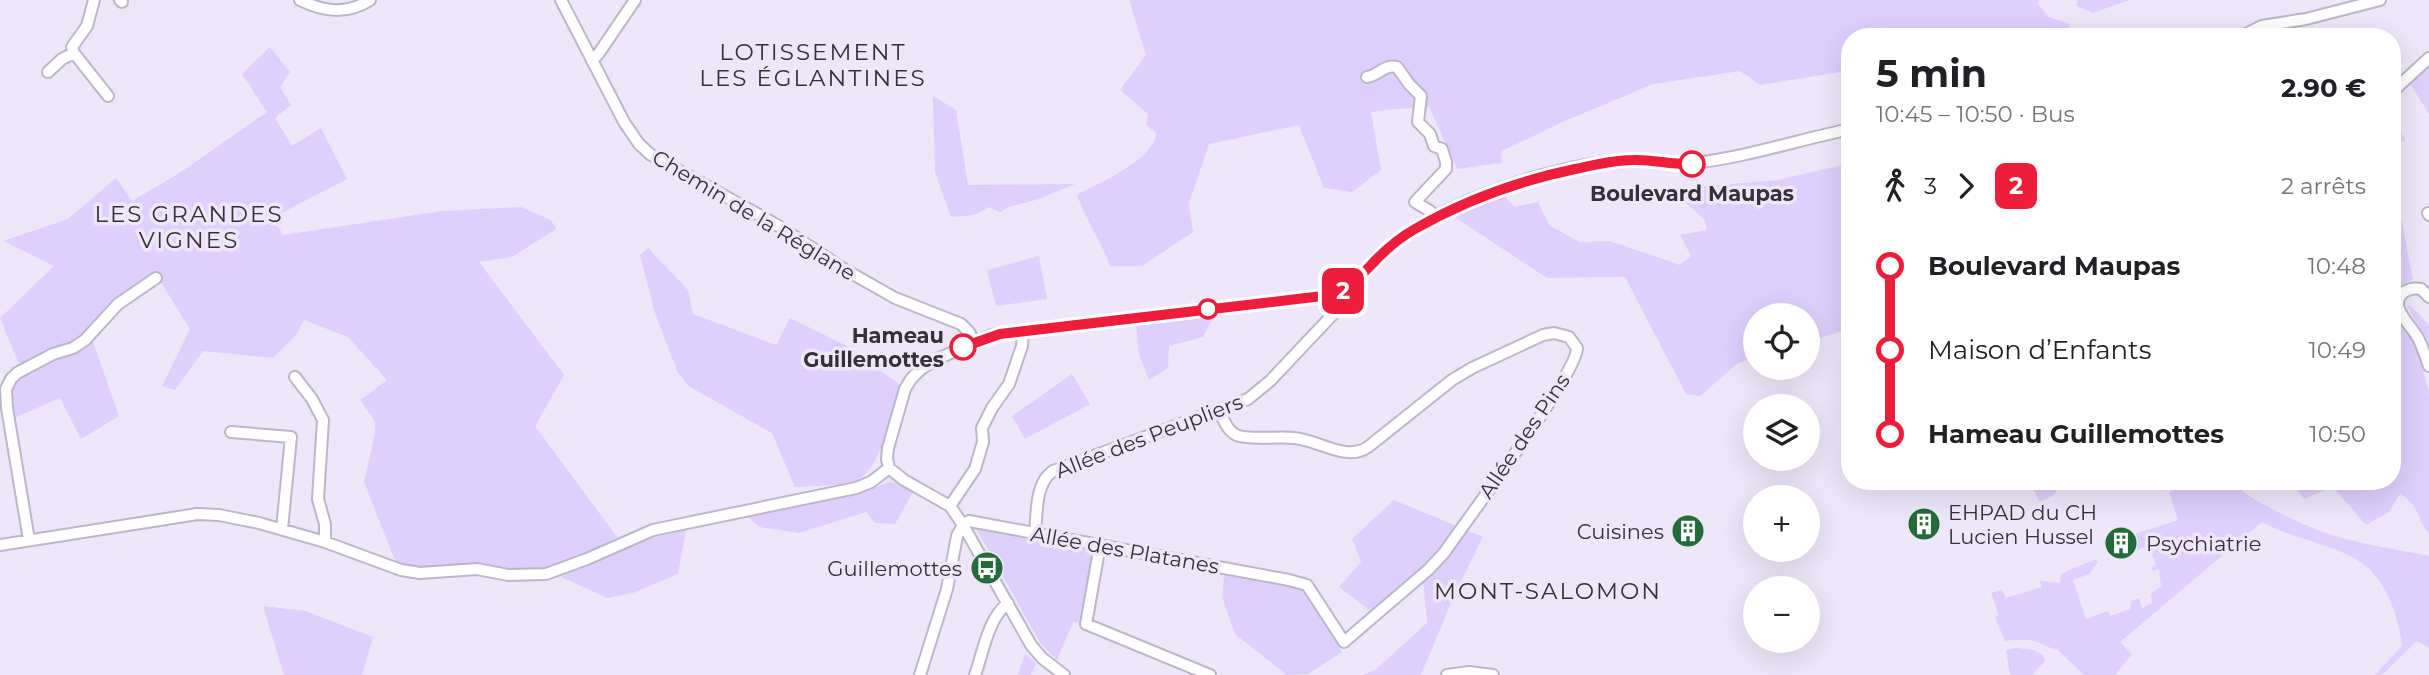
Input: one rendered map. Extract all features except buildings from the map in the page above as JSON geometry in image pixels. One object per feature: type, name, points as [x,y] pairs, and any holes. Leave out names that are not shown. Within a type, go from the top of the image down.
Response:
[{"type":"street","points":[[94,0],[88,26],[72,47],[108,96]]},
{"type":"street","points":[[300,0],[324,9],[340,11],[352,10],[370,0]]},
{"type":"street","name":"Chemin de la Réglane","points":[[561,0],[630,132],[650,155],[777,225],[844,270],[895,298],[961,324],[974,342]]},
{"type":"street","points":[[592,61],[635,0]]},
{"type":"street","points":[[2258,28],[2380,0]]},
{"type":"street","points":[[48,72],[62,59],[74,53]]},
{"type":"street","points":[[2401,84],[2429,58]]},
{"type":"street","points":[[1367,77],[1387,67],[1397,67],[1421,96],[1418,121],[1430,134],[1434,146],[1442,149],[1446,169],[1415,202],[1436,217]]},
{"type":"street","name":"Allée des Peupliers","points":[[1035,534],[1040,487],[1046,476],[1053,471],[1248,399],[1270,381],[1338,309],[1346,290],[1399,239],[1436,217],[1482,195],[1517,183],[1610,161],[1634,159],[1676,165],[1720,159],[1841,131]]},
{"type":"street","points":[[29,540],[6,389],[11,379],[28,366],[73,348],[85,340],[118,304],[156,278]]},
{"type":"street","points":[[2401,296],[2409,289],[2421,289],[2429,297]]},
{"type":"street","points":[[1064,675],[1042,658],[1031,645],[950,506],[904,480],[889,468],[888,448],[905,389],[911,379],[937,359],[992,335],[1321,297],[1346,290]]},
{"type":"street","points":[[2401,314],[2418,337],[2429,366]]},
{"type":"street","points":[[950,506],[975,469],[983,442],[982,428],[1009,384],[1022,345],[1023,331]]},
{"type":"street","name":"Allée des Pins","points":[[1219,411],[1227,427],[1239,436],[1312,440],[1348,454],[1356,454],[1452,380],[1472,368],[1543,335],[1554,333],[1569,337],[1577,348],[1572,364],[1539,416],[1429,570],[1344,642],[1307,585],[1289,580]]},
{"type":"street","points":[[295,377],[312,399],[323,420],[318,499],[325,524],[324,542]]},
{"type":"street","points":[[231,432],[291,437],[282,529]]},
{"type":"street","points":[[0,545],[197,514],[231,517],[282,529],[410,572],[468,569],[508,575],[546,574],[653,530],[856,488],[871,482],[889,468]]},
{"type":"street","name":"Allée des Platanes","points":[[963,525],[969,521],[1289,580]]},
{"type":"street","points":[[920,675],[947,589],[957,536],[963,525]]},
{"type":"street","points":[[1100,545],[1086,624],[1210,675]]},
{"type":"street","points":[[975,675],[992,625],[1002,608],[1008,604]]},
{"type":"street","points":[[1447,675],[1469,672],[1493,675]]},
{"type":"shaded area","points":[[1129,0],[2039,0],[2038,4],[2049,17],[2070,24],[2068,28],[1841,28],[1841,72],[1760,85],[1740,71],[1653,84],[1502,151],[1501,163],[1457,169],[1429,106],[1371,112],[1381,170],[1352,192],[1324,188],[1299,125],[1209,144],[1189,203],[1193,232],[1142,266],[1110,266],[1077,195],[1124,170],[1153,143],[1156,133],[1146,125],[1148,114],[1120,90],[1146,55]]},
{"type":"shaded area","points":[[2078,0],[2129,0],[2093,13],[2077,6]]},
{"type":"shaded area","points":[[270,47],[290,72],[280,87],[291,105],[275,118],[292,146],[321,128],[347,179],[264,222],[278,226],[283,235],[442,211],[521,207],[551,220],[556,229],[512,257],[479,262],[564,375],[535,426],[617,537],[574,560],[542,568],[398,568],[364,482],[375,434],[375,421],[360,400],[387,380],[348,337],[304,320],[296,335],[273,358],[203,351],[175,390],[162,386],[190,329],[160,281],[151,276],[106,306],[92,327],[73,343],[20,366],[0,318],[54,266],[3,241],[68,219],[116,178],[132,201],[178,174],[267,112],[242,74]]},
{"type":"shaded area","points":[[2429,61],[2429,114],[2409,82]]},
{"type":"shaded area","points":[[933,96],[956,110],[968,185],[1075,184],[1000,212],[989,207],[974,215],[951,217],[935,172]]},
{"type":"shaded area","points":[[1841,165],[1841,332],[1820,338],[1820,303],[1743,303],[1743,361],[1700,396],[1686,394],[1625,277],[1547,278],[1453,216],[1502,193],[1514,207],[1538,202],[1549,225],[1579,242],[1610,241],[1680,265],[1691,256],[1680,235],[1707,230],[1704,219],[1670,189],[1778,180]]},
{"type":"shaded area","points":[[2401,222],[2413,280],[2401,286]]},
{"type":"shaded area","points":[[648,248],[688,290],[693,314],[776,345],[790,318],[849,347],[900,385],[885,439],[864,475],[855,481],[842,484],[795,487],[772,433],[690,387],[678,373],[655,313],[640,255]]},
{"type":"shaded area","points":[[1039,256],[1047,299],[996,306],[987,270]]},
{"type":"shaded area","points":[[2410,305],[2429,325],[2429,346],[2407,306]]},
{"type":"shaded area","points":[[1215,314],[1203,337],[1169,346],[1168,368],[1149,380],[1139,355],[1136,325]]},
{"type":"shaded area","points":[[2401,326],[2418,348],[2429,394],[2429,534],[2415,507],[2400,494],[2389,512],[2366,525],[2336,490],[2401,490]]},
{"type":"shaded area","points":[[92,339],[119,416],[81,439],[60,398],[14,418],[9,392],[16,377]]},
{"type":"shaded area","points":[[1072,374],[1090,404],[1025,439],[1012,416]]},
{"type":"shaded area","points":[[890,482],[899,483],[913,492],[895,524],[875,523],[866,512],[799,533],[759,527],[746,515],[864,492]]},
{"type":"shaded area","points":[[2034,490],[2057,490],[2054,495],[2039,502]]},
{"type":"shaded area","points":[[2241,490],[2294,520],[2323,532],[2356,542],[2429,556],[2429,648],[2417,641],[2382,675],[2375,675],[2402,646],[2393,608],[2374,574],[2354,558],[2262,522],[2120,642],[2132,654],[2115,675],[2084,675],[2057,649],[2031,640],[2005,641],[1995,617],[1999,615],[1991,593],[2002,590],[2006,598],[2042,587],[2040,581],[2060,583],[2061,575],[2065,572],[2095,559],[2098,562],[2089,574],[2073,580],[2086,619],[2108,611],[2110,616],[2130,609],[2131,601],[2139,598],[2142,608],[2152,603],[2151,594],[2161,586],[2159,569],[2153,571],[2151,567],[2156,565],[2149,546],[2137,550],[2132,535],[2178,520],[2169,492]]},
{"type":"shaded area","points":[[2298,490],[2326,490],[2304,499]]},
{"type":"shaded area","points":[[1394,500],[1483,537],[1453,598],[1421,675],[1363,675],[1375,670],[1427,623],[1422,567],[1372,612],[1339,587],[1361,562],[1352,539]]},
{"type":"shaded area","points":[[686,530],[678,574],[633,593],[607,598],[561,577],[639,541]]},
{"type":"shaded area","points":[[977,530],[1093,551],[1079,623],[1073,622],[1057,660],[1041,644]]},
{"type":"shaded area","points":[[1224,575],[1306,589],[1342,652],[1308,674],[1287,675],[1235,634],[1222,597]]},
{"type":"shaded area","points":[[263,606],[305,611],[373,637],[362,675],[284,675]]},
{"type":"shaded area","points":[[2006,650],[2033,650],[2043,655],[2045,661],[2032,675],[2010,675]]},
{"type":"shaded area","points":[[1025,653],[1036,664],[1031,675],[1018,675]]},
{"type":"bus line","name":"2","points":[[963,347],[992,335],[1331,295],[1346,290],[1355,283],[1383,253],[1412,230],[1490,192],[1549,174],[1610,161],[1634,159],[1672,165],[1692,164]]},
{"type":"place","name":"Boulevard Maupas","points":[[1692,164]]},
{"type":"place","name":"Hameau Guillemottes","points":[[963,347]]},
{"type":"place","name":"EHPAD du CH Lucien Hussel","points":[[1924,524]]},
{"type":"place","name":"Cuisines","points":[[1688,531]]},
{"type":"place","name":"Psychiatrie","points":[[2121,543]]},
{"type":"place","name":"Guillemottes","points":[[987,568]]},
{"type":"district","name":"LOTISSEMENT LES ÉGLANTINES","points":[[813,65]]},
{"type":"district","name":"LES GRANDES VIGNES","points":[[189,227]]},
{"type":"district","name":"MONT-SALOMON","points":[[1548,591]]}]
